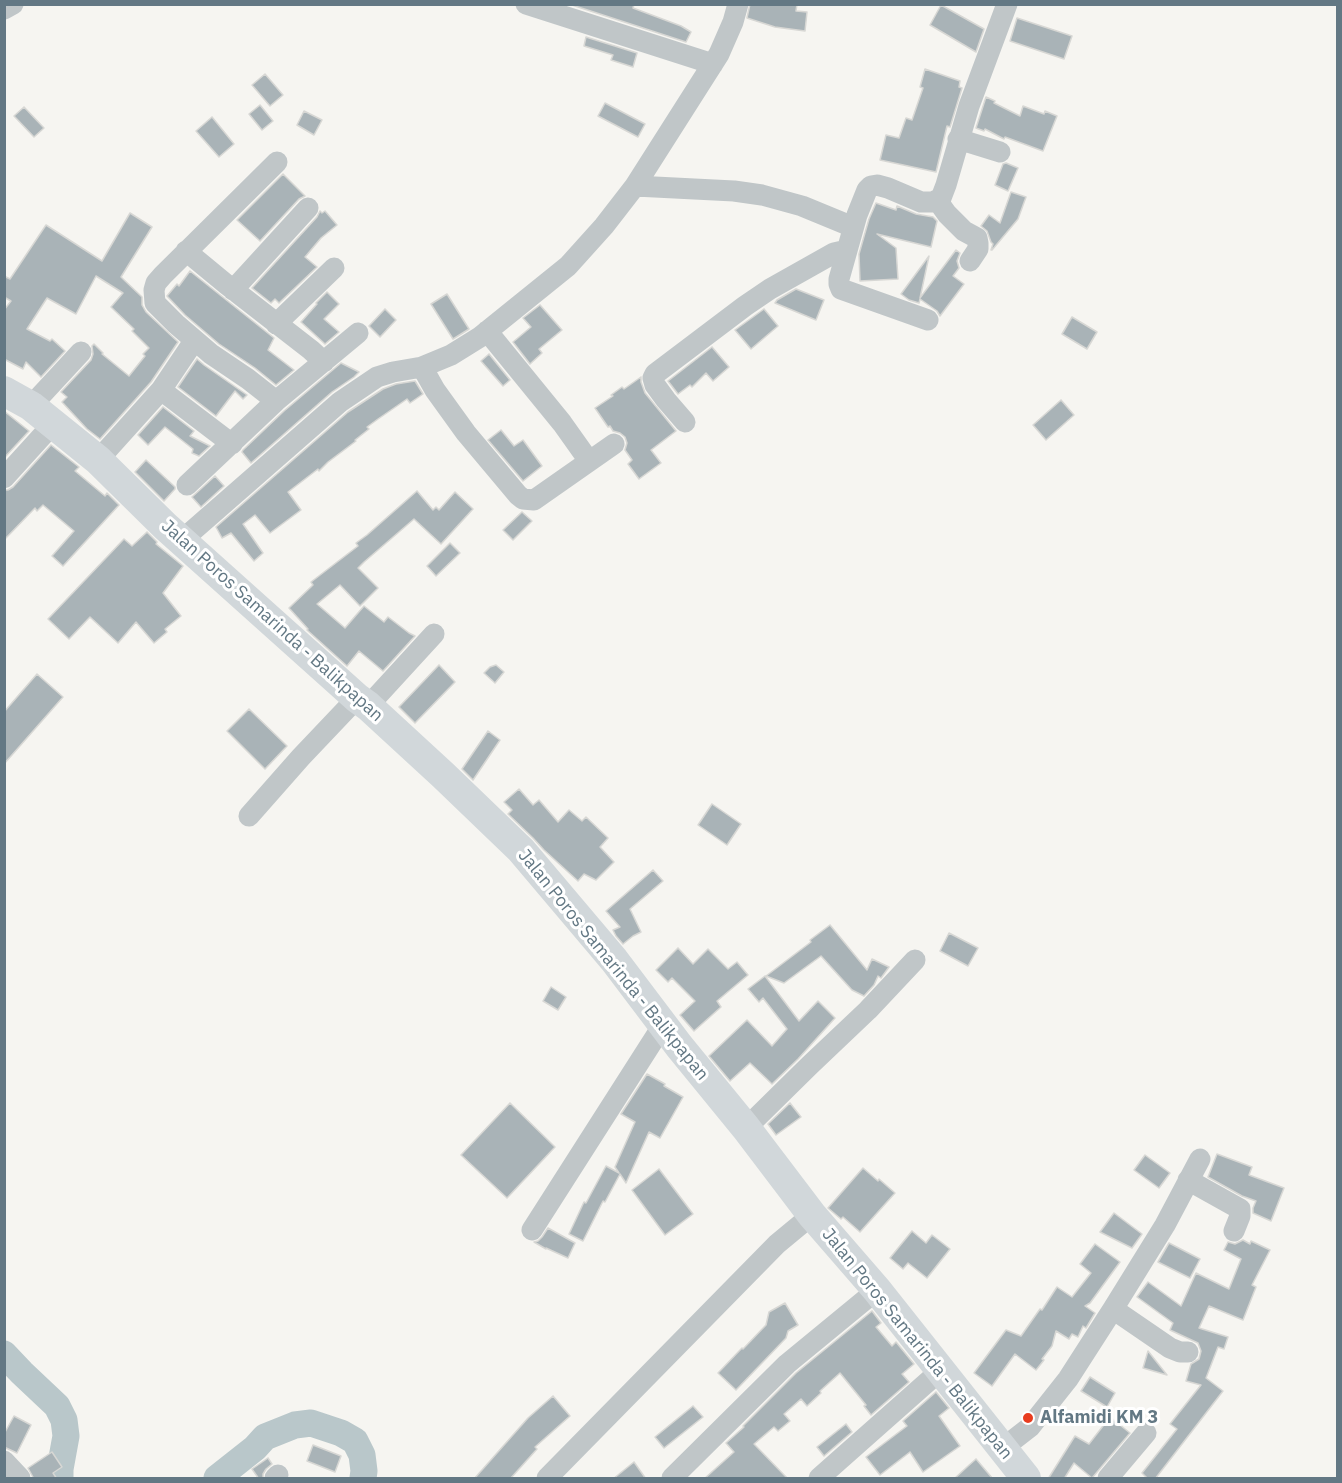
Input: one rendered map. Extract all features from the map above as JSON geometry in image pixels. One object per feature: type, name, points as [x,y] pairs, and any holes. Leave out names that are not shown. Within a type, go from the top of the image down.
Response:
[{"type":"highway","name":"Jalan Poros Samarinda - Balikpapan","points":[[4,391],[42,415],[98,460],[165,526],[363,702],[520,849],[614,960],[812,1215],[877,1290],[1003,1448],[1022,1477]]},
{"type":"street","points":[[4,9],[13,4]]},
{"type":"street","points":[[526,4],[713,64]]},
{"type":"street","points":[[182,540],[340,402],[377,377],[422,368],[451,355],[488,331],[567,266],[604,226],[635,186],[719,54],[738,4]]},
{"type":"street","points":[[928,320],[841,289],[838,284],[863,196],[871,186],[888,188],[921,202],[938,200],[944,192],[969,106],[1007,4]]},
{"type":"street","points":[[958,139],[1000,152]]},
{"type":"street","points":[[276,401],[194,341],[155,303],[154,290],[156,283],[186,250],[277,162]]},
{"type":"street","points":[[635,186],[734,191],[762,195],[802,206],[853,227]]},
{"type":"street","points":[[938,200],[947,214],[976,238],[978,249],[970,261]]},
{"type":"street","points":[[232,290],[308,208]]},
{"type":"street","points":[[186,250],[232,290],[324,362]]},
{"type":"street","points":[[685,422],[655,385],[653,378],[655,375],[770,289],[834,253],[847,250]]},
{"type":"street","points":[[276,324],[334,268]]},
{"type":"street","points":[[488,331],[589,460]]},
{"type":"street","points":[[187,485],[276,401],[358,333]]},
{"type":"street","points":[[98,460],[161,390],[194,341]]},
{"type":"street","points":[[4,478],[81,352]]},
{"type":"street","points":[[422,368],[466,433],[523,499],[534,500],[614,444]]},
{"type":"street","points":[[161,390],[232,444]]},
{"type":"street","points":[[249,816],[301,757],[434,634]]},
{"type":"street","points":[[746,1128],[868,1010],[915,960]]},
{"type":"street","points":[[532,1230],[663,1025]]},
{"type":"street","points":[[1003,1448],[1030,1427],[1068,1378],[1165,1225],[1200,1159]]},
{"type":"street","points":[[1188,1180],[1240,1209],[1240,1216],[1234,1231]]},
{"type":"street","points":[[547,1479],[777,1244],[812,1215]]},
{"type":"street","points":[[672,1479],[787,1364],[877,1290]]},
{"type":"street","points":[[1113,1309],[1170,1348],[1188,1352]]},
{"type":"street","points":[[819,1479],[941,1370]]},
{"type":"street","points":[[1108,1479],[1146,1433]]},
{"type":"street","points":[[4,1461],[20,1479]]},
{"type":"building","points":[[569,4],[634,4],[633,8],[691,32],[686,42]]},
{"type":"building","points":[[750,4],[797,4],[796,11],[807,12],[805,31],[775,27],[747,18]]},
{"type":"building","points":[[941,5],[984,29],[976,52],[930,25]]},
{"type":"building","points":[[1017,18],[1072,36],[1064,59],[1010,41]]},
{"type":"building","points":[[586,37],[637,53],[633,67],[611,60],[613,55],[584,46]]},
{"type":"building","points":[[925,69],[960,81],[959,87],[962,88],[950,127],[947,126],[936,172],[880,160],[886,135],[899,138],[906,118],[912,120],[923,88],[920,87]]},
{"type":"building","points":[[265,74],[283,95],[270,106],[252,85]]},
{"type":"building","points":[[986,97],[1020,116],[1023,106],[1057,116],[1043,151],[1005,137],[1004,139],[985,129],[984,131],[976,128]]},
{"type":"building","points":[[605,103],[645,124],[638,137],[598,116]]},
{"type":"building","points":[[260,105],[273,121],[262,130],[249,114]]},
{"type":"building","points":[[24,107],[44,128],[34,137],[14,116]]},
{"type":"building","points":[[304,111],[322,120],[314,135],[297,125]]},
{"type":"building","points":[[212,117],[234,144],[219,157],[196,131]]},
{"type":"building","points":[[1003,164],[1018,168],[1008,191],[995,185]]},
{"type":"building","points":[[283,174],[305,196],[299,199],[260,241],[237,220]]},
{"type":"building","points":[[1011,192],[1026,197],[1018,219],[991,250],[993,244],[987,231],[981,226],[989,215],[1000,223]]},
{"type":"building","points":[[876,203],[896,210],[897,206],[916,214],[933,217],[937,221],[931,247],[877,234],[896,248],[898,279],[860,281],[859,254]]},
{"type":"building","points":[[320,211],[322,213],[325,211],[337,225],[321,238],[305,257],[317,267],[279,303],[275,299],[271,303],[252,288]]},
{"type":"building","points":[[130,213],[152,227],[121,277],[142,297],[142,305],[146,312],[178,342],[151,382],[100,439],[87,429],[62,402],[67,397],[61,392],[91,360],[94,344],[102,354],[129,376],[145,356],[143,354],[149,348],[132,331],[134,329],[111,307],[123,293],[96,276],[76,314],[47,298],[27,329],[50,341],[52,339],[65,351],[41,377],[26,362],[23,369],[4,359],[4,310],[11,301],[4,297],[4,276],[10,279],[46,225],[102,261]]},
{"type":"building","points":[[956,250],[960,253],[957,261],[959,268],[953,276],[964,284],[940,316],[937,311],[920,299],[919,303],[901,294],[929,256],[920,298]]},
{"type":"building","points":[[190,271],[274,338],[268,350],[294,370],[276,385],[219,344],[185,315],[167,296],[177,284],[179,286]]},
{"type":"building","points":[[796,289],[824,300],[816,320],[775,303]]},
{"type":"building","points":[[327,292],[339,304],[324,319],[339,332],[325,344],[301,322]]},
{"type":"building","points":[[447,294],[469,329],[453,339],[431,304]]},
{"type":"building","points":[[540,305],[562,330],[539,349],[542,353],[530,364],[513,342],[531,327],[523,318]]},
{"type":"building","points":[[385,309],[396,320],[380,337],[369,326]]},
{"type":"building","points":[[764,309],[778,326],[751,349],[735,330]]},
{"type":"building","points":[[1072,317],[1097,332],[1087,349],[1062,334]]},
{"type":"building","points":[[712,347],[729,367],[713,381],[706,373],[692,387],[690,385],[678,394],[668,381]]},
{"type":"building","points":[[489,354],[510,380],[503,386],[481,361]]},
{"type":"building","points":[[197,359],[247,395],[243,399],[235,391],[216,416],[178,387]]},
{"type":"building","points":[[341,363],[359,372],[332,392],[251,463],[242,452],[243,450],[284,411]]},
{"type":"building","points":[[641,377],[645,393],[676,431],[651,450],[661,463],[639,479],[628,464],[632,460],[625,450],[627,443],[625,437],[613,431],[610,426],[608,427],[595,408],[622,387],[624,389]]},
{"type":"building","points":[[415,381],[423,394],[410,403],[407,399],[378,419],[367,427],[369,429],[356,441],[288,492],[301,510],[270,533],[255,515],[243,524],[263,553],[254,561],[231,533],[222,538],[216,527],[348,412],[383,389]]},
{"type":"building","points":[[1061,400],[1074,415],[1046,440],[1033,425]]},
{"type":"building","points":[[163,407],[194,431],[190,436],[210,446],[199,456],[192,453],[193,449],[165,427],[148,445],[138,435]]},
{"type":"building","points":[[4,411],[29,431],[4,458]]},
{"type":"building","points":[[501,430],[514,446],[523,440],[542,466],[523,481],[488,440]]},
{"type":"building","points":[[51,445],[79,467],[75,471],[105,496],[107,493],[119,505],[63,566],[52,556],[74,531],[43,505],[37,511],[35,508],[4,540],[4,490],[13,487]]},
{"type":"building","points":[[146,460],[175,487],[164,501],[135,472]]},
{"type":"building","points":[[215,476],[224,486],[201,507],[192,497]]},
{"type":"building","points":[[417,491],[433,510],[436,507],[439,510],[455,492],[473,509],[441,544],[414,519],[358,568],[378,588],[360,606],[340,585],[317,604],[345,628],[364,606],[384,622],[388,617],[415,636],[383,671],[359,651],[347,666],[307,630],[289,608],[313,585],[311,582],[358,546],[356,543]]},
{"type":"building","points":[[522,512],[532,521],[513,540],[503,530]]},
{"type":"building","points":[[147,532],[157,542],[156,544],[183,566],[163,593],[181,616],[165,629],[167,632],[154,643],[136,622],[118,643],[90,617],[69,639],[48,619],[124,539],[132,546]]},
{"type":"building","points":[[450,543],[460,553],[436,576],[427,566]]},
{"type":"building","points":[[439,665],[455,682],[415,723],[399,707]]},
{"type":"building","points":[[496,665],[504,672],[495,683],[484,673]]},
{"type":"building","points":[[37,674],[63,697],[4,764],[4,712]]},
{"type":"building","points":[[249,709],[287,746],[265,769],[227,731]]},
{"type":"building","points":[[488,731],[500,740],[473,780],[462,769]]},
{"type":"building","points":[[519,789],[533,805],[539,800],[558,822],[569,810],[582,821],[586,817],[608,838],[600,847],[614,862],[596,880],[584,874],[578,881],[508,814],[512,810],[504,802]]},
{"type":"building","points":[[712,804],[741,824],[727,845],[698,825]]},
{"type":"building","points":[[653,870],[663,881],[630,909],[641,932],[623,944],[613,930],[620,927],[606,911]]},
{"type":"building","points":[[830,925],[867,970],[872,959],[889,967],[881,978],[878,976],[874,985],[864,996],[852,990],[821,956],[784,983],[766,976],[811,942],[810,940]]},
{"type":"building","points":[[949,933],[978,948],[968,966],[940,951]]},
{"type":"building","points":[[678,948],[693,964],[708,949],[728,969],[737,962],[748,975],[717,1001],[721,1007],[694,1031],[680,1015],[695,1001],[672,978],[668,982],[656,970]]},
{"type":"building","points":[[765,976],[799,1021],[818,1001],[835,1018],[772,1084],[750,1063],[730,1081],[709,1056],[747,1020],[772,1046],[787,1029],[763,998],[759,1002],[748,989]]},
{"type":"building","points":[[551,987],[566,997],[558,1010],[543,1001]]},
{"type":"building","points":[[647,1074],[683,1097],[660,1138],[649,1132],[626,1183],[620,1174],[605,1202],[603,1201],[583,1241],[569,1234],[584,1202],[586,1203],[606,1166],[619,1173],[615,1167],[635,1122],[621,1114]]},
{"type":"building","points":[[510,1103],[555,1147],[507,1198],[461,1155]]},
{"type":"building","points":[[790,1103],[801,1117],[776,1135],[768,1124]]},
{"type":"building","points":[[1217,1154],[1252,1167],[1249,1175],[1284,1188],[1271,1221],[1253,1213],[1256,1201],[1208,1177]]},
{"type":"building","points":[[1145,1155],[1170,1173],[1159,1188],[1134,1170]]},
{"type":"building","points":[[863,1168],[895,1193],[860,1232],[828,1208]]},
{"type":"building","points":[[659,1169],[693,1214],[665,1235],[632,1190]]},
{"type":"building","points":[[1114,1213],[1142,1234],[1132,1248],[1100,1232]]},
{"type":"building","points":[[548,1228],[575,1243],[568,1258],[534,1242],[542,1237]]},
{"type":"building","points":[[912,1231],[926,1243],[932,1235],[950,1249],[927,1278],[908,1263],[903,1269],[890,1258]]},
{"type":"building","points":[[1243,1240],[1250,1244],[1251,1241],[1270,1250],[1252,1285],[1256,1287],[1243,1320],[1209,1306],[1199,1328],[1228,1337],[1224,1349],[1218,1347],[1206,1378],[1223,1391],[1155,1479],[1148,1479],[1142,1473],[1177,1429],[1170,1424],[1201,1385],[1186,1381],[1191,1364],[1199,1359],[1201,1351],[1198,1343],[1170,1330],[1173,1323],[1137,1297],[1148,1282],[1181,1306],[1196,1273],[1229,1289],[1241,1259],[1224,1250],[1228,1242],[1235,1244]]},
{"type":"building","points":[[1169,1243],[1200,1259],[1190,1278],[1158,1262]]},
{"type":"building","points":[[1095,1244],[1120,1262],[1090,1303],[1085,1306],[1095,1313],[1086,1328],[1083,1326],[1078,1337],[1072,1334],[1069,1339],[1056,1331],[1052,1346],[1036,1370],[1015,1354],[992,1386],[974,1373],[1006,1330],[1021,1336],[1057,1287],[1072,1297],[1091,1273],[1080,1264]]},
{"type":"building","points":[[785,1303],[798,1325],[788,1331],[786,1338],[736,1390],[718,1373],[766,1325],[769,1312]]},
{"type":"building","points":[[872,1311],[881,1323],[876,1327],[892,1346],[896,1342],[914,1364],[902,1374],[909,1382],[871,1415],[864,1406],[866,1405],[840,1373],[807,1406],[801,1399],[784,1414],[790,1421],[778,1431],[774,1427],[754,1444],[788,1479],[704,1479],[734,1452],[726,1443],[796,1373]]},
{"type":"building","points":[[1148,1351],[1167,1375],[1143,1368]]},
{"type":"building","points":[[1090,1377],[1115,1393],[1107,1407],[1081,1391]]},
{"type":"building","points":[[936,1392],[949,1408],[939,1416],[960,1446],[923,1472],[910,1452],[880,1475],[866,1457],[907,1426],[903,1421]]},
{"type":"building","points":[[553,1396],[570,1416],[535,1447],[537,1449],[510,1479],[474,1479],[528,1418]]},
{"type":"building","points":[[693,1406],[703,1417],[664,1448],[655,1437]]},
{"type":"building","points":[[14,1416],[31,1425],[17,1453],[4,1447],[4,1434]]},
{"type":"building","points":[[1110,1417],[1130,1433],[1092,1478],[1074,1463],[1064,1479],[1048,1479],[1075,1436],[1089,1444]]},
{"type":"building","points":[[846,1424],[852,1432],[824,1456],[817,1447]]},
{"type":"building","points":[[313,1445],[341,1456],[335,1472],[307,1461]]},
{"type":"building","points":[[52,1452],[62,1467],[53,1473],[57,1479],[34,1479],[28,1468]]},
{"type":"building","points":[[268,1458],[272,1464],[263,1474],[263,1479],[259,1479],[252,1469]]},
{"type":"building","points":[[976,1459],[993,1479],[954,1479],[967,1467]]},
{"type":"building","points":[[634,1462],[646,1479],[613,1479]]},
{"type":"waterway","points":[[4,1354],[57,1406],[64,1420],[66,1436],[60,1478]]},
{"type":"waterway","points":[[217,1478],[255,1448],[265,1437],[295,1425],[311,1423],[341,1433],[355,1441],[362,1455],[363,1478]]},
{"type":"place","name":"Alfamidi KM 3","points":[[1028,1418]]}]
